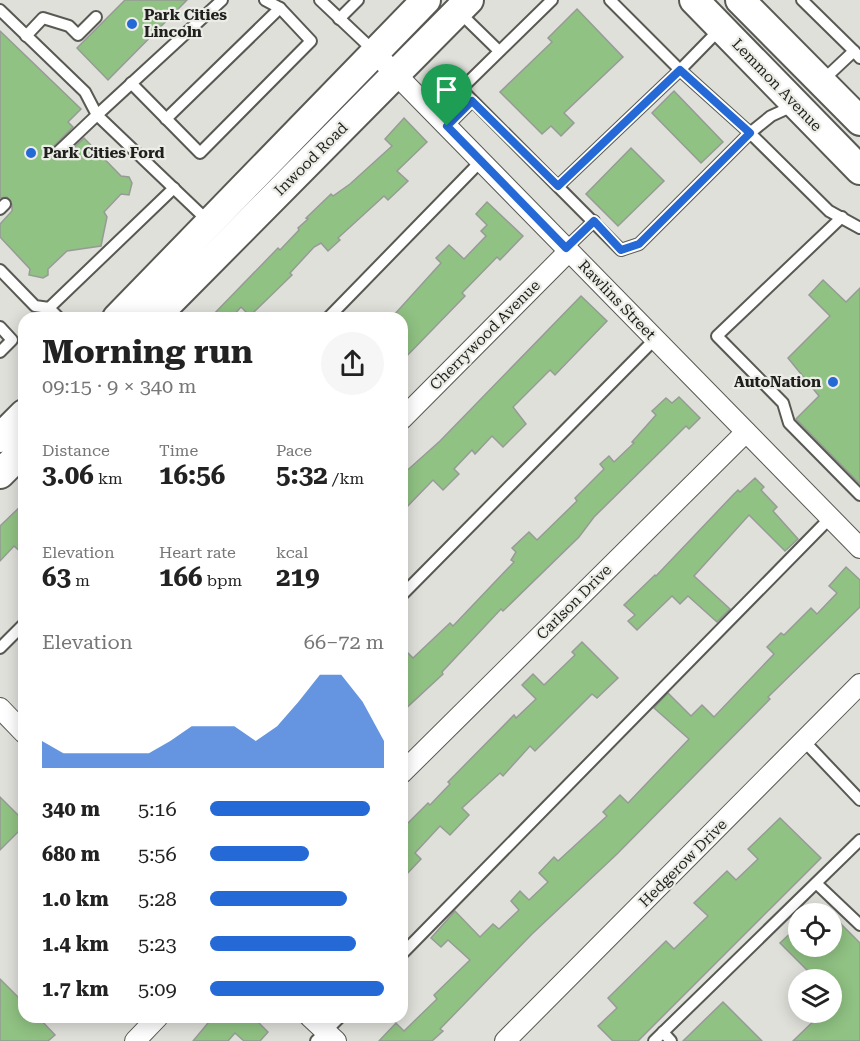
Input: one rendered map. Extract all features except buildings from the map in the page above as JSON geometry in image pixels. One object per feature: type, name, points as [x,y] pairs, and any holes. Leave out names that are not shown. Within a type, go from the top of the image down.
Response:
[{"type":"main road","name":"Inwood Road","points":[[159,312],[220,232],[375,52],[426,0]]},
{"type":"main road","name":"Lemmon Avenue","points":[[694,0],[860,170]]},
{"type":"main road","points":[[721,27],[743,1],[860,122]]},
{"type":"main road","name":"Inwood Road","points":[[124,312],[220,232],[395,73],[463,5]]},
{"type":"main road","points":[[796,105],[821,82]]},
{"type":"main road","points":[[0,438],[18,420]]},
{"type":"main road","points":[[0,474],[18,456]]},
{"type":"street","name":"Rawlins Street","points":[[375,52],[860,548]]},
{"type":"street","name":"Cherrywood Avenue","points":[[408,413],[567,250]]},
{"type":"street","name":"Carlson Drive","points":[[408,767],[746,432]]},
{"type":"street","name":"Hedgerow Drive","points":[[505,1041],[860,684]]},
{"type":"street","points":[[0,708],[18,727]]},
{"type":"street","points":[[135,1041],[152,1023]]},
{"type":"street","points":[[315,1023],[326,1038]]},
{"type":"lane","points":[[59,151],[222,0]]},
{"type":"lane","points":[[131,83],[200,153],[311,41],[280,8],[265,0]]},
{"type":"lane","points":[[320,0],[375,52]]},
{"type":"lane","points":[[339,19],[358,0]]},
{"type":"lane","points":[[552,0],[460,89],[621,250],[639,244],[750,133],[771,116],[796,105]]},
{"type":"lane","points":[[610,0],[680,70],[750,133],[829,211],[860,228]]},
{"type":"lane","points":[[802,0],[857,54],[821,82]]},
{"type":"lane","points":[[463,5],[499,51]]},
{"type":"lane","points":[[166,119],[280,8]]},
{"type":"lane","points":[[0,10],[85,92],[97,115],[220,232]]},
{"type":"lane","points":[[26,36],[43,18],[69,26],[78,34],[96,17]]},
{"type":"lane","points":[[558,186],[680,70],[721,27]]},
{"type":"lane","points":[[447,126],[472,101]]},
{"type":"lane","points":[[333,312],[481,161]]},
{"type":"lane","points":[[49,308],[174,188]]},
{"type":"lane","points":[[842,217],[717,336],[783,403],[789,423],[860,495]]},
{"type":"lane","points":[[567,250],[594,221]]},
{"type":"lane","points":[[0,270],[34,306],[49,308],[53,312]]},
{"type":"lane","points":[[0,327],[12,339],[0,352]]},
{"type":"lane","points":[[408,589],[655,339]]},
{"type":"lane","points":[[408,948],[830,518]]},
{"type":"lane","points":[[0,648],[18,630]]},
{"type":"lane","points":[[804,741],[860,800]]},
{"type":"lane","points":[[654,1041],[860,840]]},
{"type":"lane","points":[[817,884],[860,925]]},
{"type":"lane","points":[[326,1038],[336,1023]]},
{"type":"lane","points":[[663,1032],[671,1041]]},
{"type":"place","name":"Park Cities Lincoln","points":[[132,24]]},
{"type":"place","name":"Park Cities Ford","points":[[31,153]]},
{"type":"place","name":"AutoNation","points":[[833,382]]},
{"type":"route","points":[[680,70],[750,133],[639,244],[621,250],[594,221],[566,248],[447,126],[472,101],[558,186],[680,70]]}]
